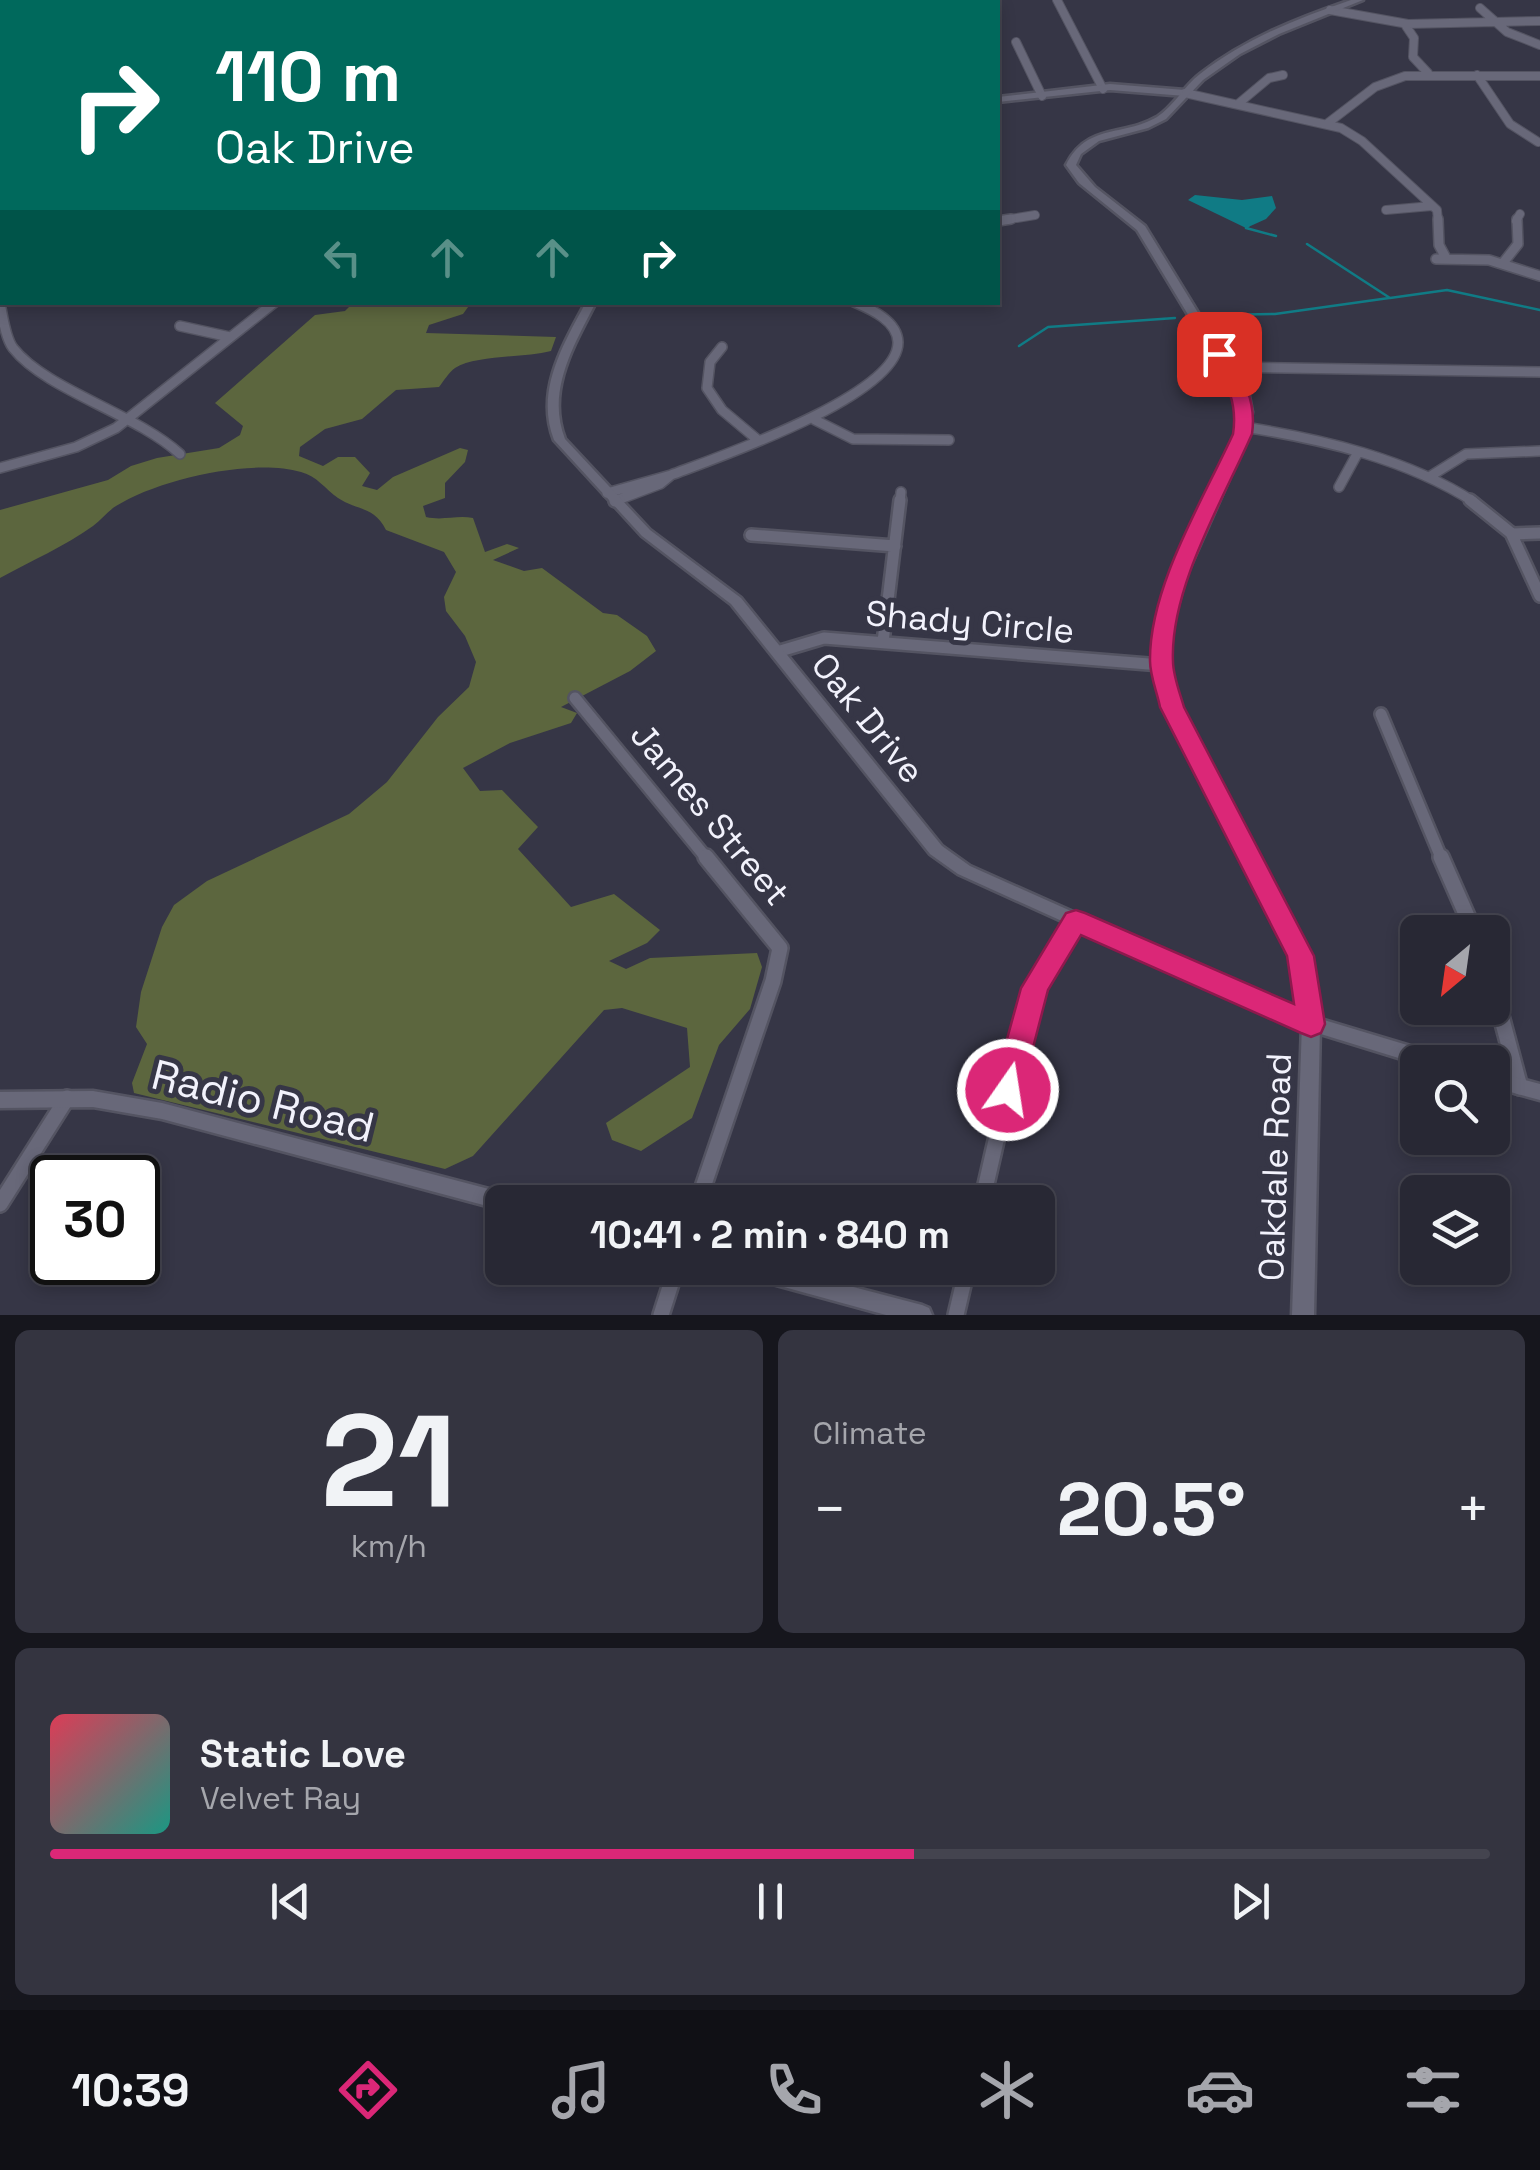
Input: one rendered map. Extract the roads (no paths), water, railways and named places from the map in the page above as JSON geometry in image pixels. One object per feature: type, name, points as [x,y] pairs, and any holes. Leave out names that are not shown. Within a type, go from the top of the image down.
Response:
[{"type":"main road","points":[[1244,427],[1243,396],[1227,368],[1141,228],[1072,172],[1076,153],[1092,140],[1137,128],[1172,112],[1198,80],[1262,36],[1360,0]]},
{"type":"main road","name":"Oakdale Road","points":[[1244,427],[1172,592],[1163,630],[1161,665],[1172,707],[1301,956],[1311,1024],[1303,1315]]},
{"type":"street","points":[[1058,0],[1103,89]]},
{"type":"street","points":[[1480,8],[1507,32],[1540,45]]},
{"type":"street","points":[[1330,10],[1365,22],[1406,26],[1540,21]]},
{"type":"street","points":[[1406,26],[1414,38],[1413,58],[1428,74]]},
{"type":"street","points":[[1016,42],[1042,96]]},
{"type":"street","points":[[1238,104],[1269,78],[1283,74]]},
{"type":"street","points":[[1478,75],[1510,124],[1538,142]]},
{"type":"street","points":[[1328,124],[1375,87],[1405,76],[1540,76]]},
{"type":"street","points":[[1000,100],[1103,89],[1186,93],[1328,124],[1362,141],[1432,206],[1438,215],[1441,258],[1503,263],[1540,276]]},
{"type":"street","points":[[1386,210],[1432,206]]},
{"type":"street","points":[[1000,221],[1035,214]]},
{"type":"street","points":[[1503,263],[1518,244],[1516,221],[1520,214]]},
{"type":"street","points":[[0,468],[88,442],[129,418],[272,305]]},
{"type":"street","name":"Oak Drive","points":[[589,305],[558,376],[553,421],[561,441],[661,546],[726,592],[936,850],[964,870],[1311,1024],[1400,1051]]},
{"type":"street","points":[[611,497],[660,484],[671,475],[815,420],[847,400],[890,361],[897,349],[897,335],[887,320],[860,305]]},
{"type":"street","points":[[1,323],[10,345],[31,366],[170,442],[180,454]]},
{"type":"street","points":[[180,326],[230,337]]},
{"type":"street","points":[[722,347],[705,369],[704,386],[714,401],[759,441]]},
{"type":"street","points":[[1227,368],[1540,372]]},
{"type":"street","points":[[815,420],[853,439],[949,440]]},
{"type":"street","points":[[1244,427],[1290,435],[1356,454],[1429,477],[1466,496],[1512,534],[1540,596]]},
{"type":"street","points":[[1429,477],[1445,460],[1464,453],[1540,450]]},
{"type":"street","points":[[1340,486],[1356,454]]},
{"type":"street","points":[[883,642],[901,492]]},
{"type":"street","points":[[1512,534],[1540,533]]},
{"type":"street","points":[[751,534],[895,546]]},
{"type":"street","name":"Shady Circle","points":[[777,652],[814,638],[1161,665]]},
{"type":"street","name":"James Street","points":[[575,698],[780,948],[773,980],[704,1185]]},
{"type":"street","points":[[1381,714],[1467,915]]},
{"type":"street","points":[[986,1185],[1025,1014],[1034,988],[1076,920]]},
{"type":"street","points":[[1503,1025],[1520,1087]]},
{"type":"street","points":[[1510,1084],[1540,1092]]},
{"type":"street","points":[[0,1204],[67,1098]]},
{"type":"street","name":"Radio Road","points":[[0,1100],[92,1098],[162,1111],[485,1197]]},
{"type":"street","points":[[661,1315],[671,1285]]},
{"type":"street","points":[[810,1285],[922,1315]]},
{"type":"street","points":[[956,1315],[963,1285]]},
{"type":"water","points":[[1195,195],[1242,200],[1272,196],[1276,208],[1266,219],[1246,228],[1188,200]]},
{"type":"waterway","points":[[1249,225],[1246,228],[1276,236]]},
{"type":"waterway","points":[[1307,244],[1390,298],[1447,290],[1540,310]]},
{"type":"waterway","points":[[1220,315],[1275,314],[1389,298]]},
{"type":"waterway","points":[[1019,346],[1048,327],[1175,318]]}]
